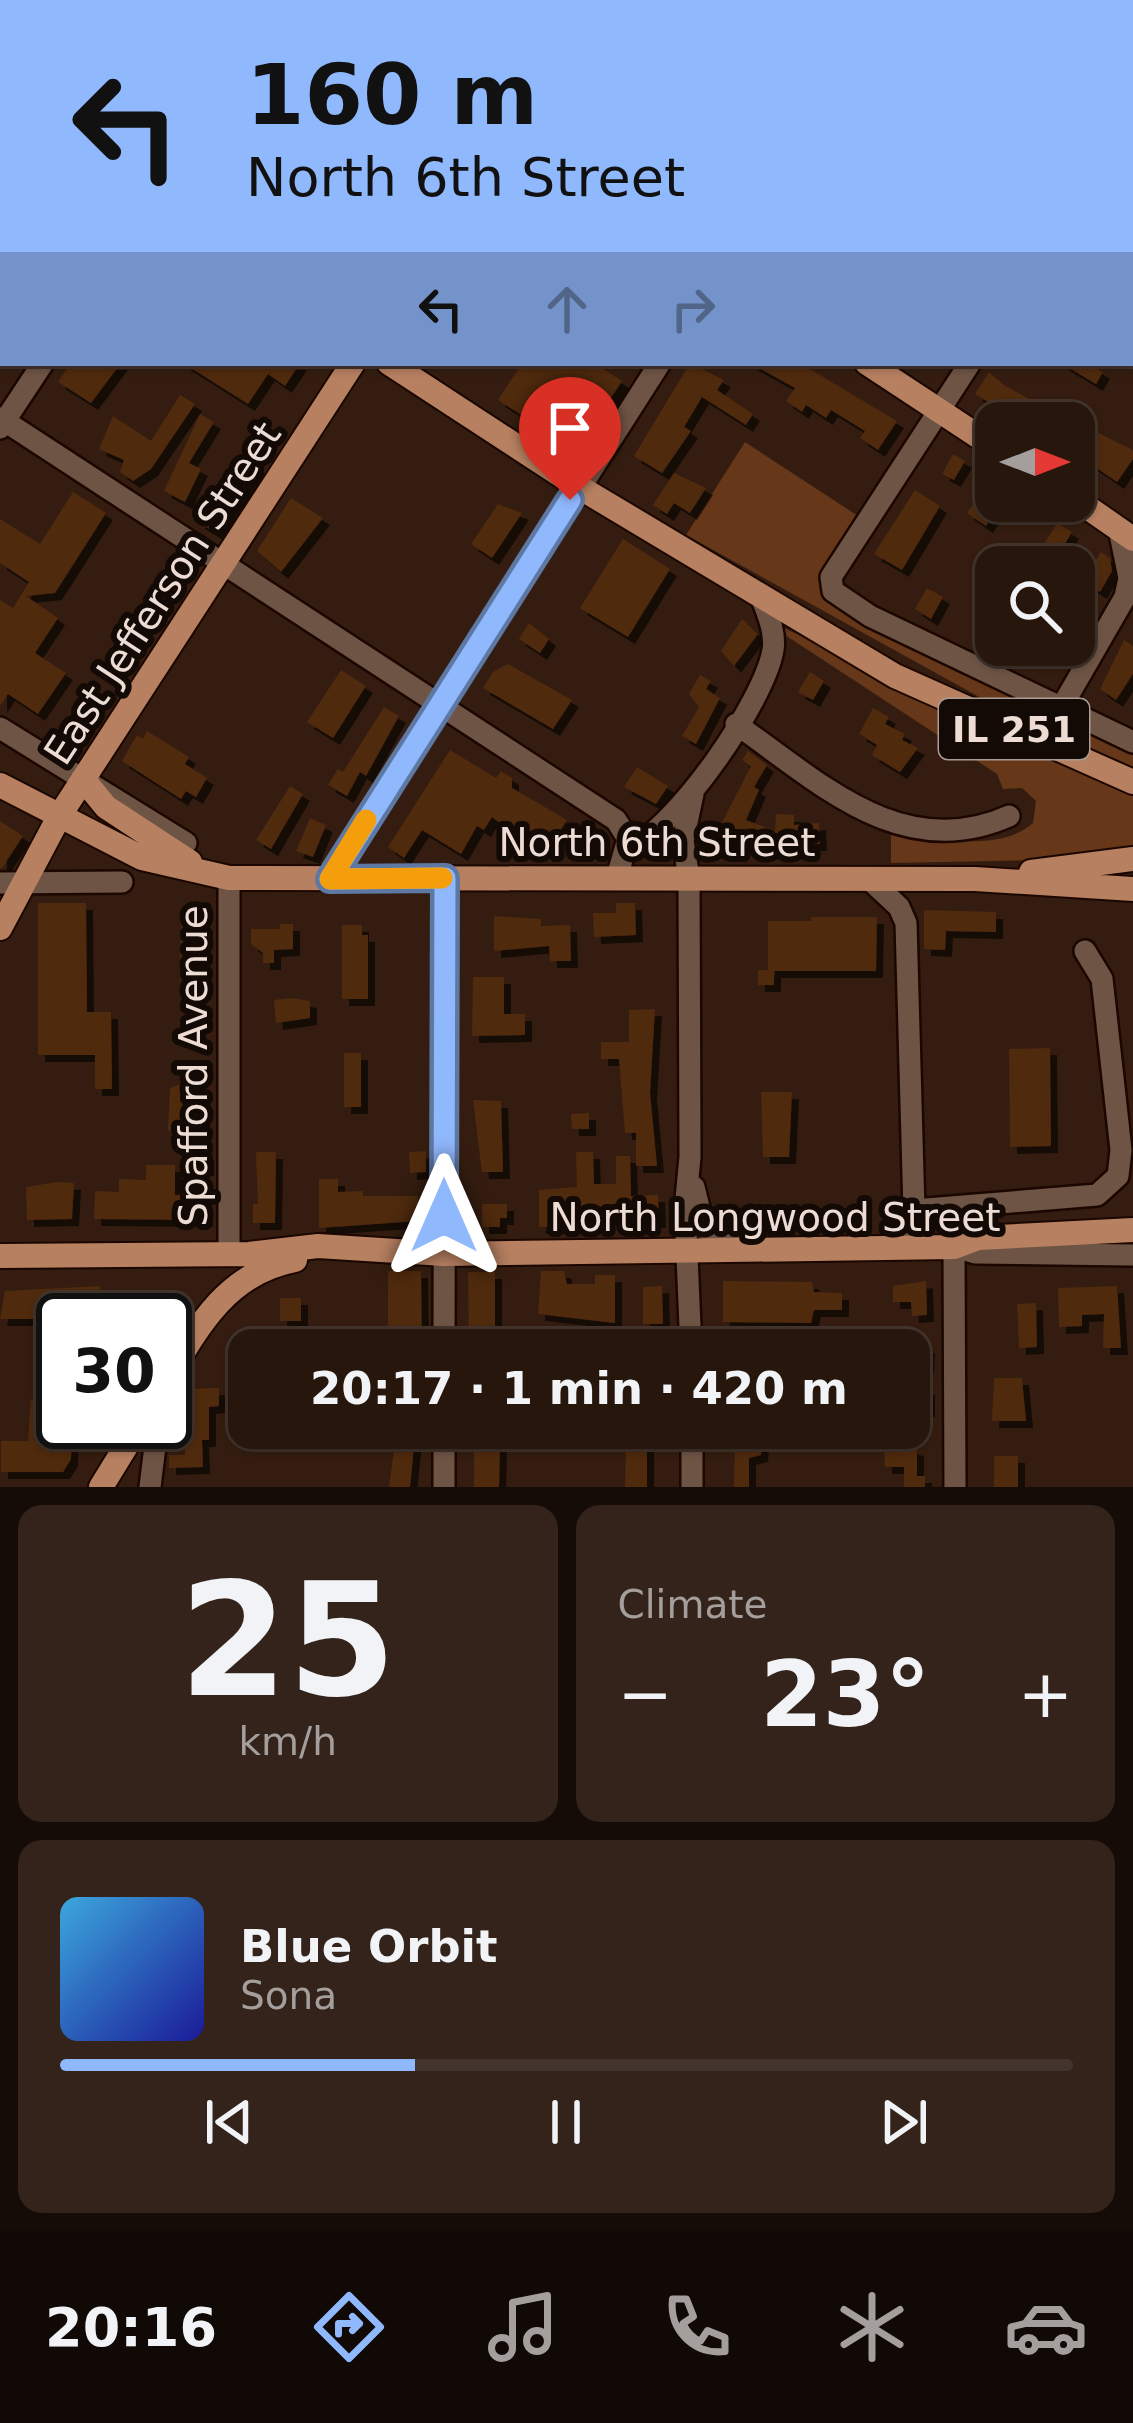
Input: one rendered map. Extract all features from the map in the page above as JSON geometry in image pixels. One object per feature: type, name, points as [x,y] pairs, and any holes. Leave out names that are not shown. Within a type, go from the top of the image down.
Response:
[{"type":"main road","name":"East Jefferson Street","points":[[0,928],[11,883],[226,565],[351,366]]},
{"type":"main road","name":"IL 251","points":[[394,366],[579,487],[896,676],[1133,782]]},
{"type":"main road","points":[[872,366],[975,434]]},
{"type":"main road","points":[[1095,511],[1128,532]]},
{"type":"main road","points":[[83,779],[120,818],[221,877]]},
{"type":"main road","name":"North 6th Street","points":[[0,785],[142,858],[221,877],[975,879]]},
{"type":"main road","points":[[975,879],[1133,859]]},
{"type":"main road","points":[[975,879],[1133,889]]},
{"type":"main road","points":[[954,1247],[978,1238],[1133,1230]]},
{"type":"main road","name":"North Longwood Street","points":[[0,1256],[229,1253],[318,1246],[444,1254],[954,1247]]},
{"type":"main road","name":"North Longwood Street","points":[[192,1338],[230,1288],[285,1262],[417,1252]]},
{"type":"main road","points":[[101,1487],[124,1449]]},
{"type":"street","points":[[41,366],[2,422],[616,820],[626,831],[628,849],[617,877]]},
{"type":"street","points":[[330,879],[658,366]]},
{"type":"street","points":[[968,366],[831,577],[833,591],[870,616],[1133,742]]},
{"type":"street","points":[[1061,708],[1125,597],[1128,532]]},
{"type":"street","points":[[628,849],[657,832],[693,794],[736,724],[774,646],[761,596]]},
{"type":"street","points":[[736,724],[864,813],[906,830],[955,832],[1009,816]]},
{"type":"street","points":[[0,728],[186,843]]},
{"type":"street","points":[[692,1329],[691,1251],[685,1209],[690,1156],[689,878],[683,841],[693,794]]},
{"type":"street","name":"Spafford Avenue","points":[[221,877],[229,1253]]},
{"type":"street","points":[[444,1329],[445,878]]},
{"type":"street","points":[[868,878],[899,907],[910,964],[915,1247]]},
{"type":"street","points":[[11,883],[122,882]]},
{"type":"street","points":[[914,1210],[1097,1195],[1118,1176],[1121,1150],[1102,980],[1085,951]]},
{"type":"street","points":[[690,1156],[704,1228],[755,1251]]},
{"type":"street","points":[[954,1247],[955,1487]]},
{"type":"street","name":"North Longwood Street","points":[[954,1247],[975,1253],[1133,1255]]},
{"type":"street","points":[[150,1487],[155,1449]]},
{"type":"street","points":[[444,1449],[444,1487]]},
{"type":"street","points":[[692,1449],[692,1487]]},
{"type":"shaded area","points":[[745,442],[858,516],[824,572],[824,592],[1133,751],[1133,767],[983,699],[686,535]]},
{"type":"shaded area","points":[[784,628],[1133,792],[1133,850],[1043,860],[891,863],[891,830],[964,841],[1002,838],[1033,823],[1036,801],[1022,788],[1003,789],[997,774],[785,635]]},
{"type":"building","points":[[69,366],[119,366],[91,403],[58,382]]},
{"type":"building","points":[[188,366],[298,366],[285,386],[268,374],[248,404]]},
{"type":"building","points":[[520,366],[599,366],[622,381],[597,419],[568,400],[548,432],[498,400]]},
{"type":"building","points":[[688,366],[724,380],[717,390],[753,414],[746,425],[702,397],[684,427],[691,431],[662,473],[634,456]]},
{"type":"building","points":[[755,366],[805,366],[897,421],[878,450],[860,438],[865,431],[831,410],[826,418],[806,405],[802,412],[786,401],[795,388]]},
{"type":"building","points":[[1066,366],[1094,366],[1103,372],[1096,384]]},
{"type":"building","points":[[989,372],[1035,402],[988,402],[975,394]]},
{"type":"building","points":[[180,395],[195,404],[151,469],[133,481],[120,472],[124,460],[99,449],[113,416],[151,441]]},
{"type":"building","points":[[200,414],[214,422],[189,463],[201,469],[185,502],[164,491]]},
{"type":"building","points":[[1095,431],[1133,450],[1133,459],[1117,482],[1095,467]]},
{"type":"building","points":[[953,454],[965,461],[954,480],[942,474]]},
{"type":"building","points":[[240,455],[258,466],[216,533],[198,522]]},
{"type":"building","points":[[674,473],[706,488],[690,513],[674,503],[667,514],[653,505]]},
{"type":"building","points":[[915,490],[940,506],[902,570],[874,554]]},
{"type":"building","points":[[73,492],[106,513],[55,593],[26,596],[58,618],[35,653],[66,673],[38,714],[8,694],[0,706],[0,600],[13,608],[29,582],[0,563],[0,519],[40,544]]},
{"type":"building","points":[[291,498],[323,518],[281,572],[257,551]]},
{"type":"building","points":[[498,504],[522,513],[492,558],[471,544]]},
{"type":"building","points":[[1057,523],[1072,532],[1064,546],[1043,546]]},
{"type":"building","points":[[623,539],[670,569],[628,637],[580,608]]},
{"type":"building","points":[[1101,552],[1110,558],[1112,571],[1100,592],[1095,589],[1095,562]]},
{"type":"building","points":[[927,588],[943,597],[931,619],[915,609]]},
{"type":"building","points":[[127,618],[147,632],[135,651],[114,638]]},
{"type":"building","points":[[742,619],[758,634],[734,666],[721,651]]},
{"type":"building","points":[[529,623],[549,639],[540,653],[519,639]]},
{"type":"building","points":[[1124,640],[1133,646],[1133,674],[1116,700],[1100,689]]},
{"type":"building","points":[[508,664],[572,700],[553,729],[483,688],[493,672]]},
{"type":"building","points":[[341,670],[366,686],[333,738],[307,722]]},
{"type":"building","points":[[810,672],[824,681],[813,700],[798,692]]},
{"type":"building","points":[[700,675],[711,681],[706,689],[720,698],[696,744],[682,736],[699,707],[689,694]]},
{"type":"building","points":[[384,707],[399,716],[366,776],[360,772],[347,796],[328,785],[338,769],[343,772]]},
{"type":"building","points":[[873,708],[889,717],[885,724],[905,734],[902,740],[918,748],[900,772],[872,755],[877,745],[859,734]]},
{"type":"building","points":[[147,731],[189,757],[185,764],[207,778],[196,797],[186,791],[181,799],[122,761],[137,735],[143,739]]},
{"type":"building","points":[[450,750],[496,778],[501,771],[512,778],[512,788],[567,820],[556,838],[548,843],[527,830],[521,839],[492,817],[484,830],[477,826],[461,854],[422,830],[404,858],[388,847]]},
{"type":"building","points":[[748,751],[767,765],[754,787],[759,790],[746,820],[775,831],[776,814],[794,815],[794,825],[819,823],[820,844],[754,844],[737,838],[731,849],[713,840],[751,766],[742,760]]},
{"type":"building","points":[[637,767],[668,786],[656,804],[624,787]]},
{"type":"building","points":[[290,786],[303,794],[271,849],[256,840]]},
{"type":"building","points":[[310,818],[326,825],[313,857],[296,851]]},
{"type":"building","points":[[0,821],[23,836],[2,868],[0,868]]},
{"type":"building","points":[[38,903],[86,903],[87,1012],[111,1012],[112,1089],[95,1089],[95,1055],[38,1055]]},
{"type":"building","points":[[616,903],[635,903],[636,935],[594,937],[593,913],[616,913]]},
{"type":"building","points":[[924,910],[996,912],[996,932],[946,931],[945,950],[924,949]]},
{"type":"building","points":[[181,916],[197,916],[197,980],[180,980]]},
{"type":"building","points":[[494,916],[541,919],[541,926],[570,925],[571,961],[550,961],[549,946],[494,951]]},
{"type":"building","points":[[811,917],[877,917],[876,971],[774,971],[774,985],[758,985],[758,970],[768,970],[768,921],[811,921]]},
{"type":"building","points":[[280,924],[293,924],[293,949],[274,950],[274,963],[263,963],[263,953],[251,944],[251,929],[280,929]]},
{"type":"building","points":[[342,925],[362,925],[362,935],[368,935],[368,999],[342,999]]},
{"type":"building","points":[[473,977],[504,977],[504,1014],[525,1014],[525,1035],[472,1036]]},
{"type":"building","points":[[274,1000],[310,1001],[310,1018],[276,1023]]},
{"type":"building","points":[[655,1009],[650,1093],[657,1166],[636,1166],[636,1133],[625,1133],[619,1059],[601,1059],[601,1042],[629,1042],[629,1010]]},
{"type":"building","points":[[1050,1048],[1051,1146],[1010,1147],[1009,1049]]},
{"type":"building","points":[[344,1053],[361,1053],[361,1107],[344,1107]]},
{"type":"building","points":[[170,1088],[203,1090],[203,1131],[168,1131]]},
{"type":"building","points":[[761,1092],[792,1092],[789,1157],[763,1157]]},
{"type":"building","points":[[473,1100],[501,1101],[503,1172],[482,1172]]},
{"type":"building","points":[[589,1113],[589,1129],[572,1129],[571,1114]]},
{"type":"building","points":[[426,1151],[426,1172],[410,1173],[409,1152]]},
{"type":"building","points":[[256,1152],[276,1152],[275,1223],[253,1223],[253,1204],[258,1204]]},
{"type":"building","points":[[576,1152],[593,1152],[594,1184],[616,1184],[616,1156],[630,1156],[631,1196],[658,1195],[659,1221],[636,1222],[636,1216],[580,1220],[579,1210],[557,1204],[557,1227],[539,1227],[539,1190],[577,1187]]},
{"type":"building","points":[[207,1153],[207,1169],[182,1170],[181,1154]]},
{"type":"building","points":[[146,1165],[175,1165],[175,1195],[205,1194],[206,1220],[94,1219],[95,1191],[119,1192],[119,1179],[146,1180]]},
{"type":"building","points":[[319,1179],[338,1179],[338,1192],[418,1196],[418,1221],[319,1228]]},
{"type":"building","points":[[74,1183],[72,1219],[27,1220],[26,1187]]},
{"type":"building","points":[[482,1204],[507,1204],[507,1218],[500,1218],[500,1227],[482,1227]]},
{"type":"building","points":[[388,1271],[421,1271],[422,1329],[388,1329]]},
{"type":"building","points":[[541,1271],[564,1271],[567,1284],[595,1284],[595,1275],[615,1275],[615,1323],[538,1314]]},
{"type":"building","points":[[468,1272],[495,1272],[495,1327],[500,1329],[469,1329]]},
{"type":"building","points":[[723,1281],[812,1282],[814,1292],[842,1293],[842,1310],[814,1310],[811,1323],[723,1322]]},
{"type":"building","points":[[926,1281],[927,1315],[912,1316],[911,1302],[893,1302],[893,1286]]},
{"type":"building","points":[[100,1286],[100,1293],[36,1293],[36,1331],[34,1319],[0,1319],[5,1291]]},
{"type":"building","points":[[662,1286],[663,1324],[643,1324],[643,1287]]},
{"type":"building","points":[[1117,1286],[1121,1348],[1103,1348],[1104,1314],[1082,1315],[1082,1326],[1059,1327],[1058,1288]]},
{"type":"building","points":[[280,1298],[301,1298],[301,1321],[280,1321]]},
{"type":"building","points":[[1036,1303],[1037,1347],[1019,1348],[1017,1304]]},
{"type":"building","points":[[994,1378],[1022,1378],[1026,1421],[992,1421]]},
{"type":"building","points":[[219,1388],[219,1406],[209,1407],[209,1440],[202,1440],[203,1467],[169,1468],[169,1455],[185,1455],[185,1449],[192,1449],[192,1389]]},
{"type":"building","points":[[31,1399],[36,1399],[36,1449],[71,1449],[63,1472],[1,1472],[1,1441],[28,1441]]},
{"type":"building","points":[[394,1449],[414,1449],[410,1487],[389,1487]]},
{"type":"building","points":[[474,1449],[500,1449],[499,1487],[474,1487]]},
{"type":"building","points":[[626,1449],[647,1449],[647,1487],[625,1487]]},
{"type":"building","points":[[735,1449],[761,1449],[761,1455],[749,1458],[749,1487],[734,1487]]},
{"type":"building","points":[[884,1449],[917,1449],[917,1476],[925,1476],[925,1487],[904,1487],[904,1467],[885,1467]]},
{"type":"building","points":[[994,1456],[1018,1456],[1018,1487],[994,1487]]},
{"type":"slow traffic","points":[[366,820],[330,879],[442,878]]},
{"type":"route","points":[[444,1216],[445,878],[330,879],[570,500]]}]
